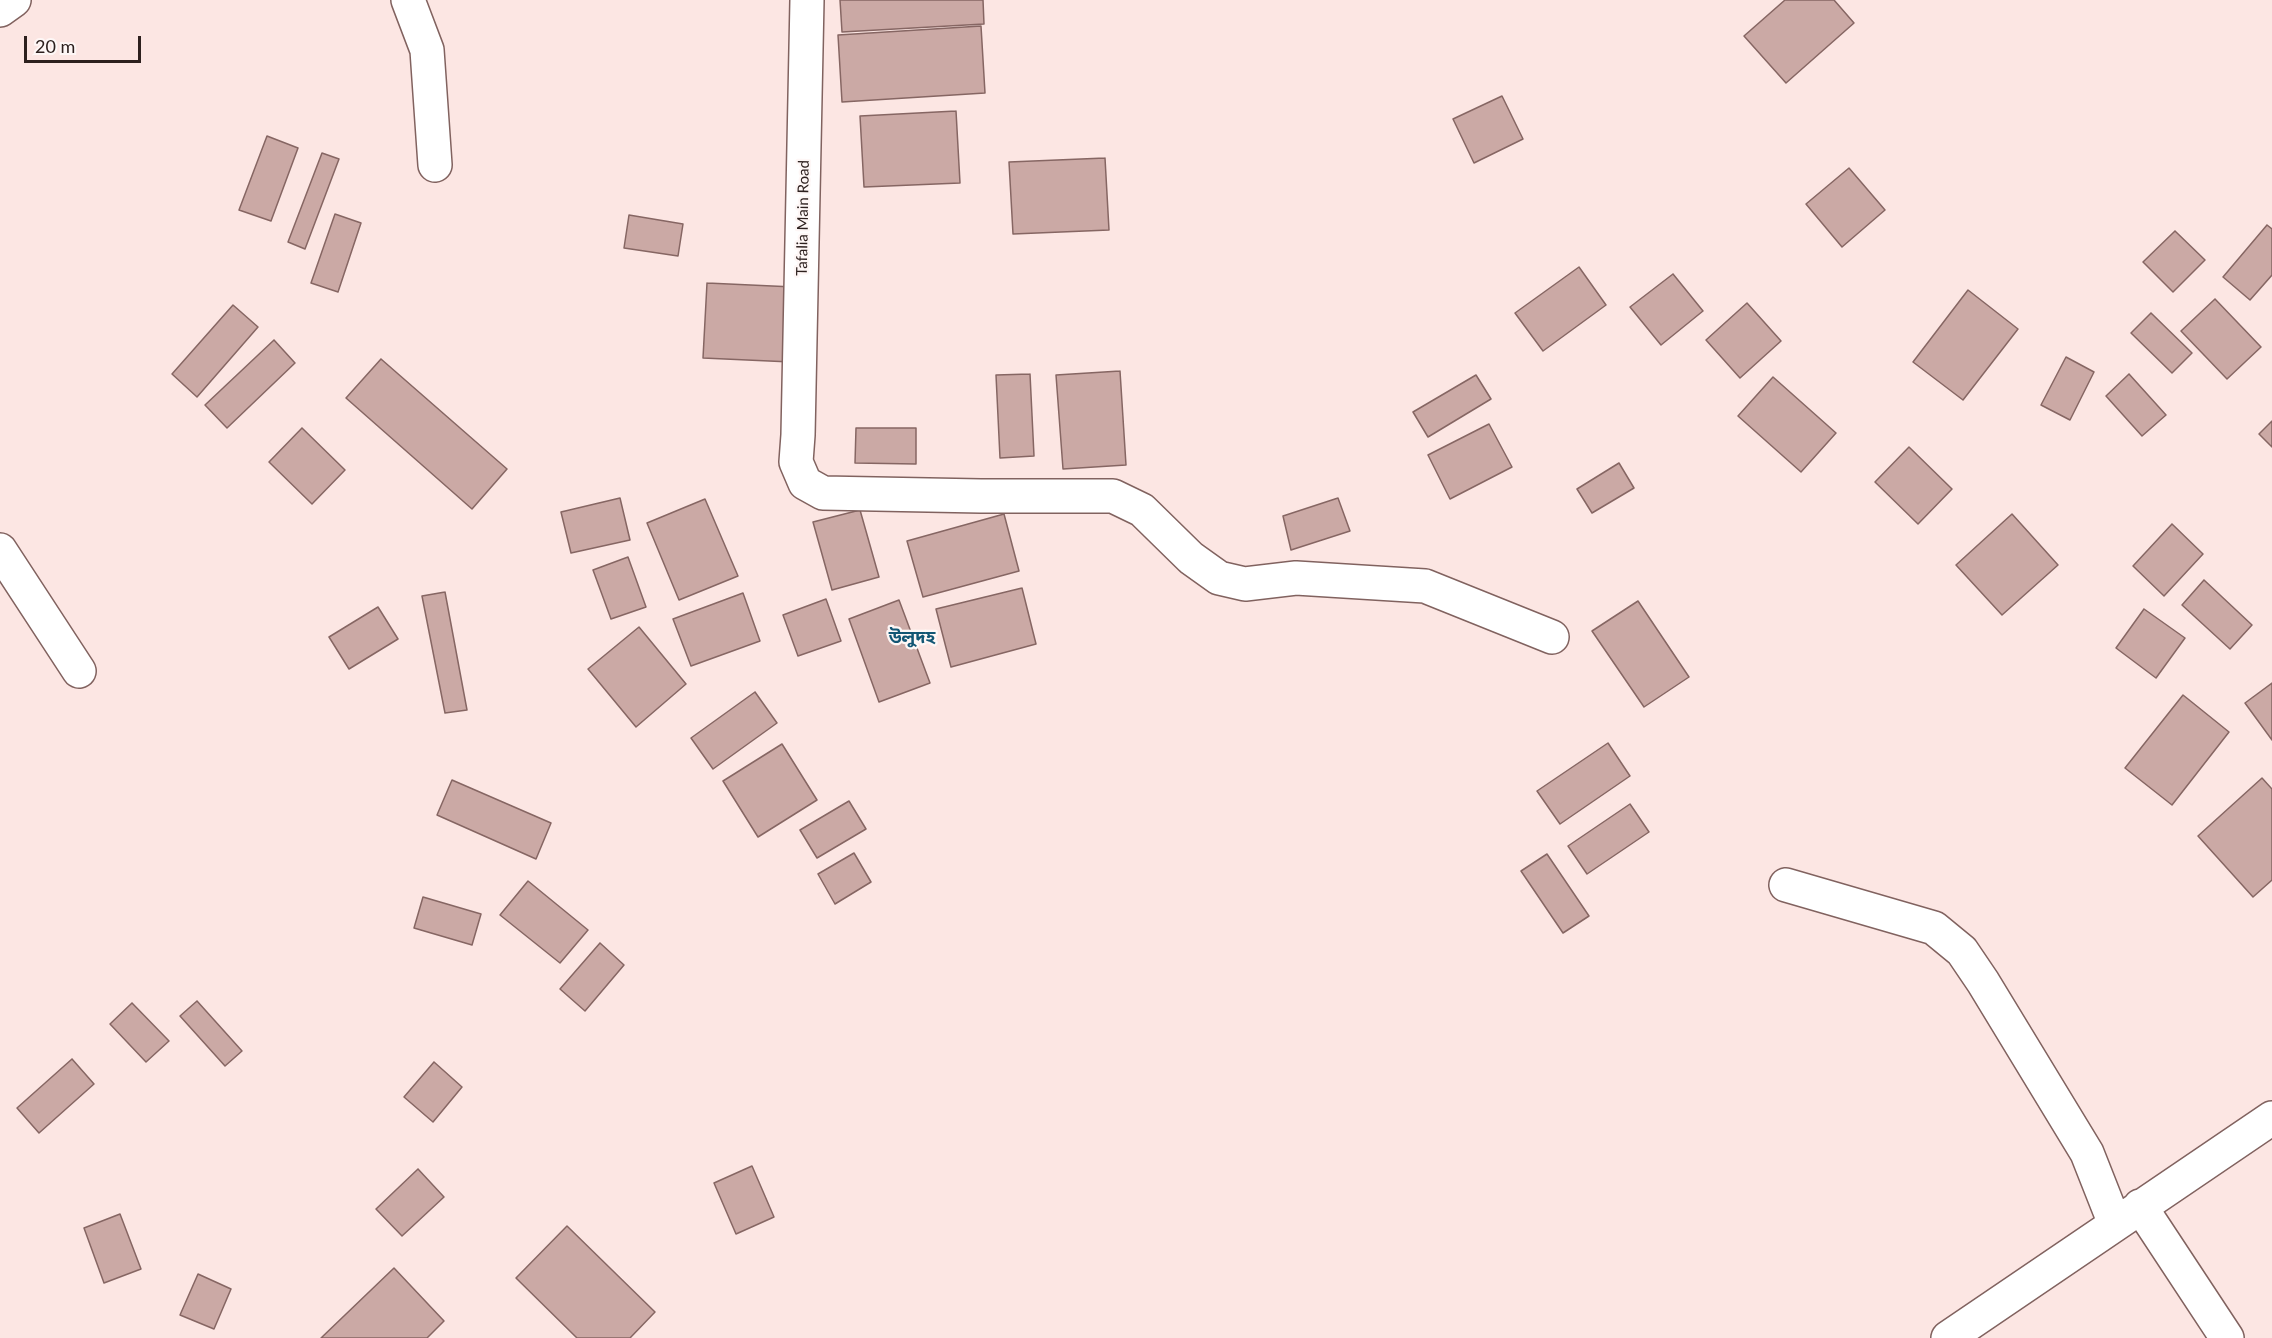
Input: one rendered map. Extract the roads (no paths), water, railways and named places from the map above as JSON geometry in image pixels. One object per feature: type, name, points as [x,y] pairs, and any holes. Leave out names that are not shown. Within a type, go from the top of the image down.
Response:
[{"type":"street","points":[[0,10],[14,0]]},
{"type":"street","points":[[408,0],[426,50],[435,165]]},
{"type":"street","name":"Tafalia Main Road","points":[[807,0],[796,462],[805,483],[823,494],[1113,496],[1142,510],[1191,558],[1219,578],[1245,584],[1296,578],[1425,586],[1552,637]]},
{"type":"street","points":[[0,550],[79,671]]},
{"type":"street","points":[[1786,885],[1934,928],[1962,951],[2128,1215],[2227,1338]]},
{"type":"street","points":[[1948,1338],[2272,1118]]},
{"type":"district","name":"উলুদহ","points":[[912,637]]}]
